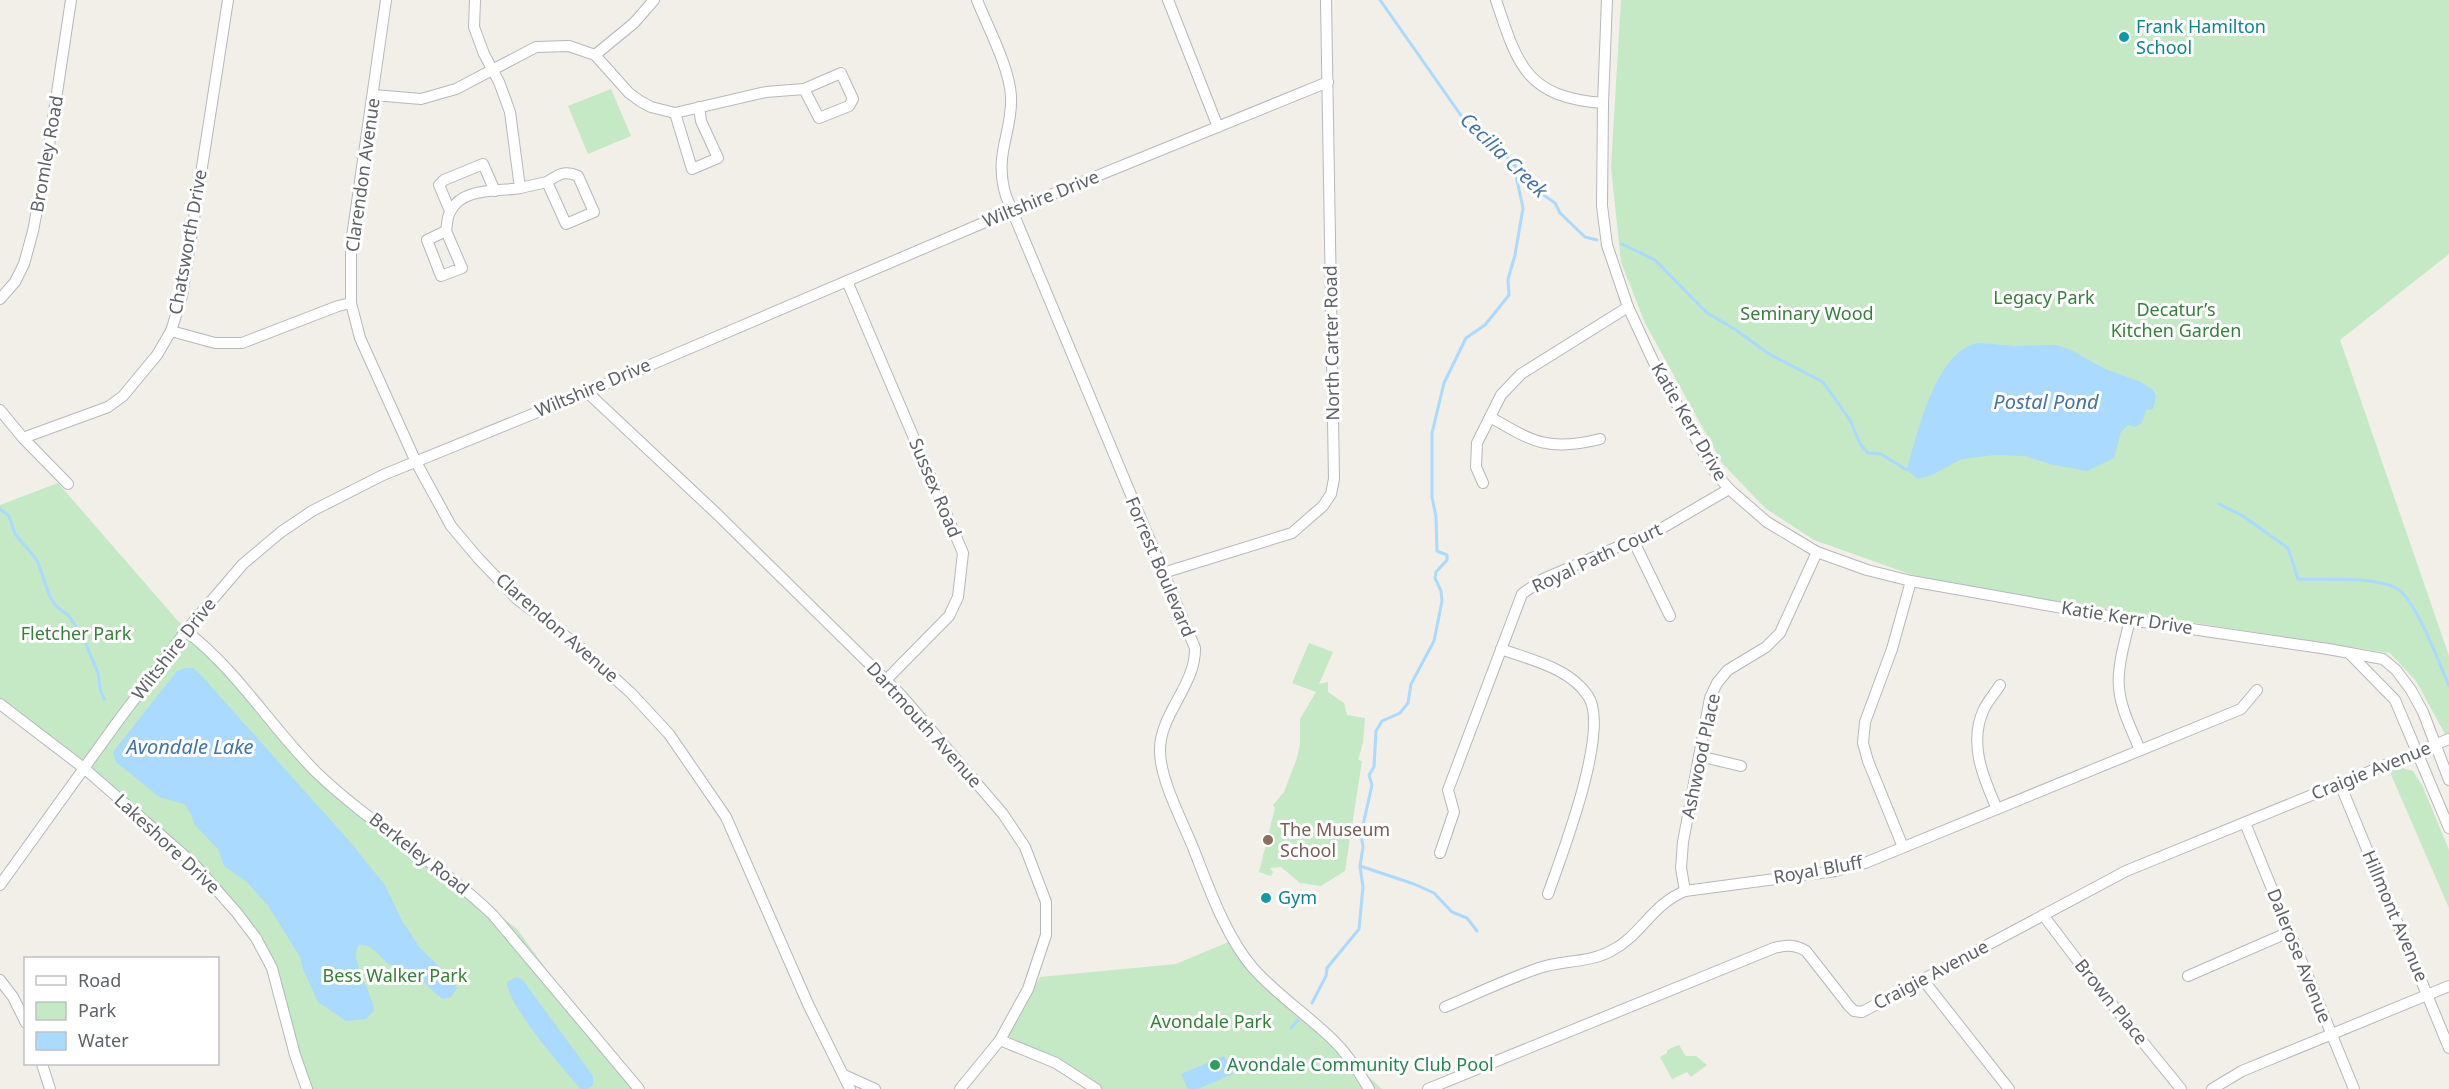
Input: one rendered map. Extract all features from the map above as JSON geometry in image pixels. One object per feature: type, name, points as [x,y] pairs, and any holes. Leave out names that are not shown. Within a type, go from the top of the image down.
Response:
[{"type":"street","name":"Bromley Road","points":[[0,299],[15,282],[24,264],[33,231],[48,152],[71,0]]},
{"type":"street","name":"Chatsworth Drive","points":[[24,438],[108,407],[123,396],[157,355],[171,331],[182,296],[228,0]]},
{"type":"street","name":"Clarendon Avenue","points":[[386,0],[351,244],[351,303],[360,338],[416,462],[451,526],[517,599],[581,648],[631,693],[669,734],[726,817],[798,983],[850,1089]]},
{"type":"street","points":[[475,0],[474,27],[510,112],[520,188]]},
{"type":"street","points":[[595,56],[634,23],[654,0]]},
{"type":"street","name":"Forrest Boulevard","points":[[977,0],[1008,79],[1011,110],[1000,166],[1002,184],[1011,211],[1195,648],[1195,657],[1159,748],[1161,767],[1176,809],[1206,882],[1243,955],[1272,988],[1332,1039],[1357,1068],[1369,1089]]},
{"type":"street","points":[[1168,0],[1218,127]]},
{"type":"street","name":"North Carter Road","points":[[1163,573],[1292,533],[1323,506],[1331,494],[1334,479],[1326,0]]},
{"type":"street","points":[[1496,0],[1509,41],[1520,64],[1537,82],[1556,95],[1580,101],[1603,103]]},
{"type":"street","name":"Katie Kerr Drive","points":[[1607,0],[1602,206],[1607,245],[1628,307],[1660,375],[1714,471],[1729,489],[1767,522],[1817,552],[1911,581],[2130,620],[2383,659],[2396,670],[2415,698],[2449,780]]},
{"type":"street","points":[[374,95],[421,99],[456,89],[536,47],[569,46],[595,56],[629,93],[640,101],[651,107],[675,113],[766,92],[804,89],[841,73],[853,99],[849,106],[819,118],[804,89]]},
{"type":"street","name":"Wiltshire Drive","points":[[0,885],[186,631],[243,564],[281,532],[312,511],[383,475],[587,392],[1011,211],[1328,82]]},
{"type":"street","points":[[675,113],[692,169],[718,158],[701,121],[699,107]]},
{"type":"street","points":[[450,212],[439,185],[444,180],[483,164],[495,191]]},
{"type":"street","points":[[446,231],[450,212],[458,202],[471,194],[548,182],[561,173],[570,172],[578,176],[594,212],[566,224],[548,182]]},
{"type":"street","name":"Sussex Road","points":[[847,281],[963,553],[958,597],[949,615],[886,680]]},
{"type":"street","points":[[171,331],[215,343],[242,343],[351,303]]},
{"type":"street","points":[[1483,483],[1476,467],[1477,443],[1501,395],[1521,374],[1628,307]]},
{"type":"street","name":"Dartmouth Avenue","points":[[587,392],[886,680],[1003,814],[1025,847],[1046,902],[1046,934],[1028,989],[1000,1040],[960,1089]]},
{"type":"street","points":[[0,410],[69,484]]},
{"type":"street","points":[[1490,417],[1526,438],[1549,446],[1575,446],[1600,439]]},
{"type":"street","name":"Royal Path Court","points":[[1440,853],[1454,812],[1448,790],[1522,594],[1543,579],[1664,527],[1729,489]]},
{"type":"street","points":[[1633,540],[1670,616]]},
{"type":"street","name":"Ashwood Place","points":[[1685,891],[1681,868],[1683,842],[1710,698],[1717,683],[1728,670],[1766,647],[1780,633],[1817,552]]},
{"type":"street","points":[[1903,847],[1868,761],[1863,742],[1865,722],[1892,649],[1911,581]]},
{"type":"street","points":[[2130,620],[2121,660],[2119,687],[2122,705],[2140,750]]},
{"type":"street","name":"Berkeley Road","points":[[186,631],[228,670],[290,745],[341,795],[470,893],[493,915],[639,1089]]},
{"type":"street","points":[[1501,649],[1571,678],[1589,697],[1594,714],[1580,804],[1548,894]]},
{"type":"street","points":[[2350,654],[2395,700],[2449,828]]},
{"type":"street","points":[[1997,809],[1984,780],[1978,757],[1977,732],[1984,709],[2000,685]]},
{"type":"street","name":"Royal Bluff","points":[[1445,1007],[1541,967],[1610,952],[1630,939],[1658,907],[1685,891],[1835,871],[1865,863],[2241,709],[2257,690]]},
{"type":"street","name":"Lakeshore Drive","points":[[0,704],[85,769],[194,864],[237,913],[256,938],[272,968],[295,1055],[307,1089]]},
{"type":"street","name":"Craigie Avenue","points":[[1428,1089],[1786,945],[1806,951],[1854,1011],[1862,1012],[1924,981],[2126,871],[2449,739]]},
{"type":"street","points":[[1699,756],[1741,766]]},
{"type":"street","name":"Hillmont Avenue","points":[[2340,784],[2449,1048]]},
{"type":"street","name":"Dalerose Avenue","points":[[2245,823],[2354,1089]]},
{"type":"street","name":"Brown Place","points":[[2043,915],[2181,1089]]},
{"type":"street","points":[[2188,976],[2289,932]]},
{"type":"street","points":[[0,980],[14,997],[24,1019]]},
{"type":"street","points":[[1924,981],[2009,1089]]},
{"type":"street","points":[[2212,1089],[2242,1071],[2449,986]]},
{"type":"street","points":[[1000,1040],[1056,1063],[1096,1089]]},
{"type":"street","points":[[42,1065],[50,1089]]},
{"type":"street","points":[[844,1075],[874,1089]]},
{"type":"green space","name":"Legacy Park","points":[[1621,0],[2449,0],[2449,254],[2340,340],[2449,656],[2449,733],[2445,734],[2416,681],[2390,653],[1932,582],[1814,540],[1765,508],[1722,463],[1645,323],[1621,262],[1611,167]]},
{"type":"green space","points":[[611,89],[631,136],[588,154],[568,106]]},
{"type":"green space","name":"Bess Walker Park","points":[[58,483],[178,621],[189,628],[327,780],[517,929],[633,1089],[305,1089],[281,986],[249,923],[84,762],[0,704],[0,505]]},
{"type":"green space","points":[[1309,643],[1333,652],[1319,684],[1328,682],[1328,692],[1344,703],[1347,715],[1365,718],[1363,743],[1358,760],[1362,761],[1345,871],[1321,886],[1300,883],[1281,867],[1270,868],[1273,872],[1271,876],[1259,872],[1275,808],[1273,805],[1284,792],[1297,758],[1300,744],[1300,719],[1316,692],[1292,683]]},
{"type":"green space","points":[[2402,768],[2413,771],[2422,785],[2449,850],[2449,908],[2389,770]]},
{"type":"green space","name":"Avondale Park","points":[[1231,941],[1241,960],[1382,1089],[1096,1089],[1008,1036],[1040,977],[1176,964]]},
{"type":"green space","points":[[1679,1045],[1686,1056],[1696,1056],[1707,1065],[1691,1077],[1687,1072],[1672,1079],[1660,1057],[1667,1053],[1667,1050]]},
{"type":"water","name":"Postal Pond","points":[[1978,343],[2015,346],[2056,345],[2071,350],[2105,369],[2141,382],[2153,390],[2156,396],[2153,409],[2146,410],[2142,423],[2135,427],[2128,425],[2121,432],[2114,458],[2087,471],[2049,464],[2025,456],[1995,455],[1962,459],[1934,474],[1918,479],[1907,470],[1930,396],[1951,361],[1963,349]]},
{"type":"water","name":"Avondale Lake","points":[[193,668],[200,674],[351,843],[385,885],[401,919],[420,948],[453,980],[457,988],[451,997],[443,999],[421,980],[390,965],[368,946],[359,945],[356,951],[357,959],[374,1011],[366,1019],[346,1021],[318,1002],[300,957],[269,907],[247,882],[224,866],[218,849],[194,824],[184,804],[159,797],[116,762],[113,752],[177,671]]},
{"type":"water","points":[[516,977],[522,979],[593,1076],[593,1085],[587,1089],[581,1089],[526,1021],[509,992],[507,982]]},
{"type":"water","name":"Avondale Community Club Pool","points":[[1224,1056],[1233,1074],[1198,1089],[1188,1089],[1181,1074]]},
{"type":"waterway","name":"Cecilia Creek","points":[[1380,0],[1467,124],[1513,162],[1528,184],[1555,203],[1560,213],[1585,237],[1597,240]]},
{"type":"waterway","points":[[1312,1003],[1326,976],[1327,968],[1359,929],[1363,887],[1360,866],[1363,847],[1361,834],[1372,785],[1369,775],[1374,767],[1376,731],[1382,721],[1400,713],[1408,703],[1411,684],[1434,641],[1442,601],[1441,591],[1435,578],[1436,572],[1447,560],[1447,555],[1437,551],[1436,517],[1432,497],[1432,433],[1444,383],[1466,338],[1485,325],[1509,295],[1508,279],[1515,255],[1523,208],[1513,162]]},
{"type":"waterway","name":"Cecilia Creek","points":[[1622,244],[1655,260],[1706,312],[1769,354],[1823,382],[1850,420],[1860,444],[1868,453],[1881,454],[1907,470]]},
{"type":"waterway","points":[[2219,504],[2243,516],[2288,548],[2298,579],[2361,580],[2396,588],[2411,604],[2419,617],[2449,686]]},
{"type":"waterway","points":[[0,509],[9,516],[15,534],[37,560],[50,597],[56,606],[69,616],[83,637],[98,673],[104,699]]},
{"type":"waterway","points":[[1360,866],[1434,893],[1452,912],[1467,918],[1477,931]]},
{"type":"waterway","points":[[1291,1028],[1298,1020]]},
{"type":"place","name":"Frank Hamilton School","points":[[2124,37]]},
{"type":"place","name":"The Museum School","points":[[1268,840]]},
{"type":"place","name":"Gym","points":[[1266,898]]},
{"type":"place","name":"Avondale Community Club Pool","points":[[1215,1065]]},
{"type":"park label","name":"Seminary Wood","points":[[1807,314]]},
{"type":"park label","name":"Decatur’s Kitchen Garden","points":[[2176,320]]},
{"type":"park label","name":"Fletcher Park","points":[[76,634]]}]
